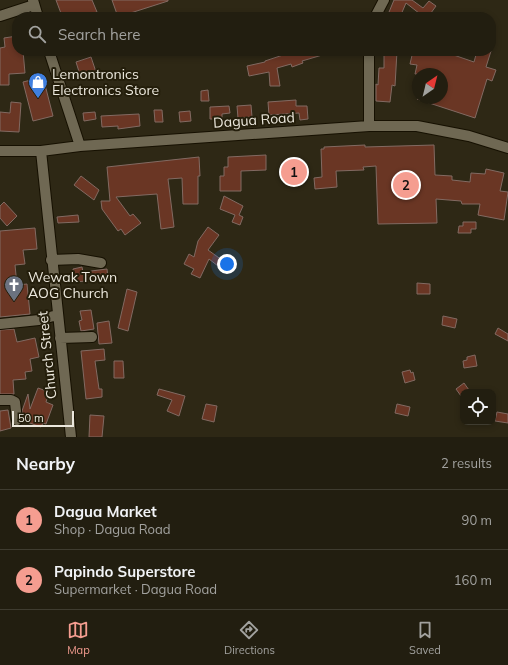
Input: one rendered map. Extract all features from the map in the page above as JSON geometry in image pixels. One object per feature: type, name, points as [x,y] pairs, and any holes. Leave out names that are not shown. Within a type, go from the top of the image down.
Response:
[{"type":"street","points":[[378,12],[384,0]]},
{"type":"street","points":[[0,16],[33,2],[36,12]]},
{"type":"street","points":[[51,56],[80,146]]},
{"type":"street","points":[[369,56],[369,126]]},
{"type":"street","name":"Dagua Road","points":[[0,151],[41,151],[80,146],[369,126],[417,126],[469,136],[508,148]]},
{"type":"street","name":"Church Street","points":[[41,151],[70,437]]},
{"type":"street","points":[[51,260],[78,259],[101,263]]},
{"type":"street","points":[[0,324],[39,320],[57,315]]},
{"type":"street","points":[[60,338],[92,337]]},
{"type":"street","points":[[0,400],[11,400],[15,402],[17,420]]},
{"type":"building","points":[[56,0],[92,0],[97,12],[60,12]]},
{"type":"building","points":[[112,0],[168,0],[134,12],[116,12]]},
{"type":"building","points":[[394,0],[412,0],[423,8],[429,1],[436,6],[432,12],[418,12],[406,3],[402,12],[389,12]]},
{"type":"building","points":[[12,37],[12,56],[23,56],[25,73],[9,74],[9,85],[0,85],[0,48],[5,47],[4,38]]},
{"type":"building","points":[[280,56],[319,56],[302,61],[303,63],[292,67],[291,64],[277,68],[280,86],[270,86],[269,72],[249,76],[247,66]]},
{"type":"building","points":[[384,56],[397,56],[395,86],[392,85],[390,102],[376,101],[376,84],[378,85],[379,68],[384,68]]},
{"type":"building","points":[[412,56],[457,56],[474,62],[476,56],[489,56],[486,67],[496,70],[492,81],[487,79],[475,118],[432,104],[448,104],[448,68],[416,68],[417,65],[410,64]]},
{"type":"building","points":[[91,57],[96,72],[91,73],[92,75],[81,78],[76,62]]},
{"type":"building","name":"Lemontronics Electronics Store","points":[[43,77],[53,116],[33,121],[23,82]]},
{"type":"building","points":[[208,90],[209,101],[201,101],[201,91]]},
{"type":"building","points":[[296,100],[296,106],[307,106],[308,119],[300,120],[299,113],[269,115],[268,102]]},
{"type":"building","points":[[11,102],[21,103],[19,132],[0,131],[0,112],[10,113]]},
{"type":"building","points":[[251,105],[252,117],[238,118],[237,106]]},
{"type":"building","points":[[229,106],[230,113],[222,114],[222,119],[210,119],[210,107]]},
{"type":"building","points":[[154,110],[162,110],[163,122],[155,122]]},
{"type":"building","points":[[190,111],[191,121],[180,122],[179,112]]},
{"type":"building","points":[[95,112],[96,119],[84,121],[83,113]]},
{"type":"building","points":[[139,114],[140,126],[118,129],[118,126],[102,127],[101,116]]},
{"type":"building","points":[[365,145],[365,147],[434,145],[435,175],[452,176],[452,180],[470,182],[471,173],[485,174],[486,169],[504,173],[500,191],[508,192],[504,220],[478,215],[480,204],[462,204],[461,201],[436,199],[437,223],[378,224],[376,166],[363,167],[364,170],[336,171],[337,187],[315,189],[314,178],[322,177],[321,149],[324,149],[324,147]]},
{"type":"building","points":[[266,155],[266,170],[241,171],[241,191],[220,191],[220,176],[224,176],[224,167],[228,167],[228,157]]},
{"type":"building","points":[[199,157],[200,176],[198,176],[198,204],[183,204],[182,178],[168,179],[174,227],[161,229],[157,194],[116,197],[130,216],[133,214],[141,223],[125,235],[121,229],[118,231],[102,209],[101,201],[110,201],[107,167]]},
{"type":"building","points":[[81,176],[99,190],[94,200],[74,185]]},
{"type":"building","points":[[224,196],[243,206],[239,215],[243,217],[240,225],[232,222],[235,215],[220,209]]},
{"type":"building","points":[[4,202],[17,216],[7,226],[0,218],[0,206]]},
{"type":"building","points":[[78,215],[79,222],[58,223],[57,217]]},
{"type":"building","points":[[463,222],[476,222],[476,229],[471,229],[471,233],[458,233],[459,226],[463,226]]},
{"type":"building","points":[[208,227],[219,235],[208,250],[222,260],[218,266],[209,259],[200,278],[191,274],[194,269],[184,264],[189,254],[194,257],[198,241]]},
{"type":"building","points":[[35,228],[37,249],[23,250],[25,264],[15,265],[17,285],[27,284],[30,314],[0,317],[0,231]]},
{"type":"building","points":[[82,267],[83,272],[107,269],[108,279],[75,282],[73,269]]},
{"type":"building","points":[[417,283],[430,284],[430,294],[417,294]]},
{"type":"building","points":[[127,289],[137,292],[128,331],[118,328]]},
{"type":"building","points":[[91,310],[94,329],[81,331],[79,321],[82,320],[80,311]]},
{"type":"building","points":[[443,316],[457,319],[455,328],[442,325]]},
{"type":"building","points":[[109,321],[112,343],[99,344],[97,323]]},
{"type":"building","points":[[498,328],[508,334],[508,341],[495,334]]},
{"type":"building","points":[[14,329],[17,342],[35,338],[39,357],[30,359],[32,371],[25,372],[26,379],[13,380],[14,394],[0,394],[0,330]]},
{"type":"building","points":[[104,349],[105,360],[95,361],[99,389],[102,389],[102,397],[86,399],[81,351]]},
{"type":"building","points":[[475,355],[477,366],[464,368],[463,361],[467,360],[467,357]]},
{"type":"building","points":[[114,361],[123,361],[124,378],[114,378]]},
{"type":"building","points":[[410,370],[411,373],[413,372],[415,380],[405,383],[402,372]]},
{"type":"building","points":[[464,383],[468,389],[460,389],[460,395],[456,389]]},
{"type":"building","points":[[38,388],[49,392],[46,402],[53,405],[46,424],[43,423],[41,427],[27,422],[29,418],[23,416],[22,411],[28,394],[30,409]]},
{"type":"building","points":[[159,389],[185,396],[179,416],[167,411],[172,400],[157,395]]},
{"type":"building","points":[[206,404],[217,406],[214,422],[202,419]]},
{"type":"building","points":[[397,404],[410,407],[408,416],[395,413]]},
{"type":"building","points":[[8,410],[11,428],[0,431],[0,411]]},
{"type":"building","points":[[497,412],[508,414],[508,423],[496,421]]},
{"type":"building","points":[[90,415],[104,416],[102,437],[89,437]]},
{"type":"place","name":"Lemontronics Electronics Store","points":[[38,99]]},
{"type":"place","name":"Dagua Market","points":[[294,172]]},
{"type":"place","name":"Papindo Superstore","points":[[406,185]]},
{"type":"place","name":"Wewak Town AOG Church","points":[[14,302]]}]
